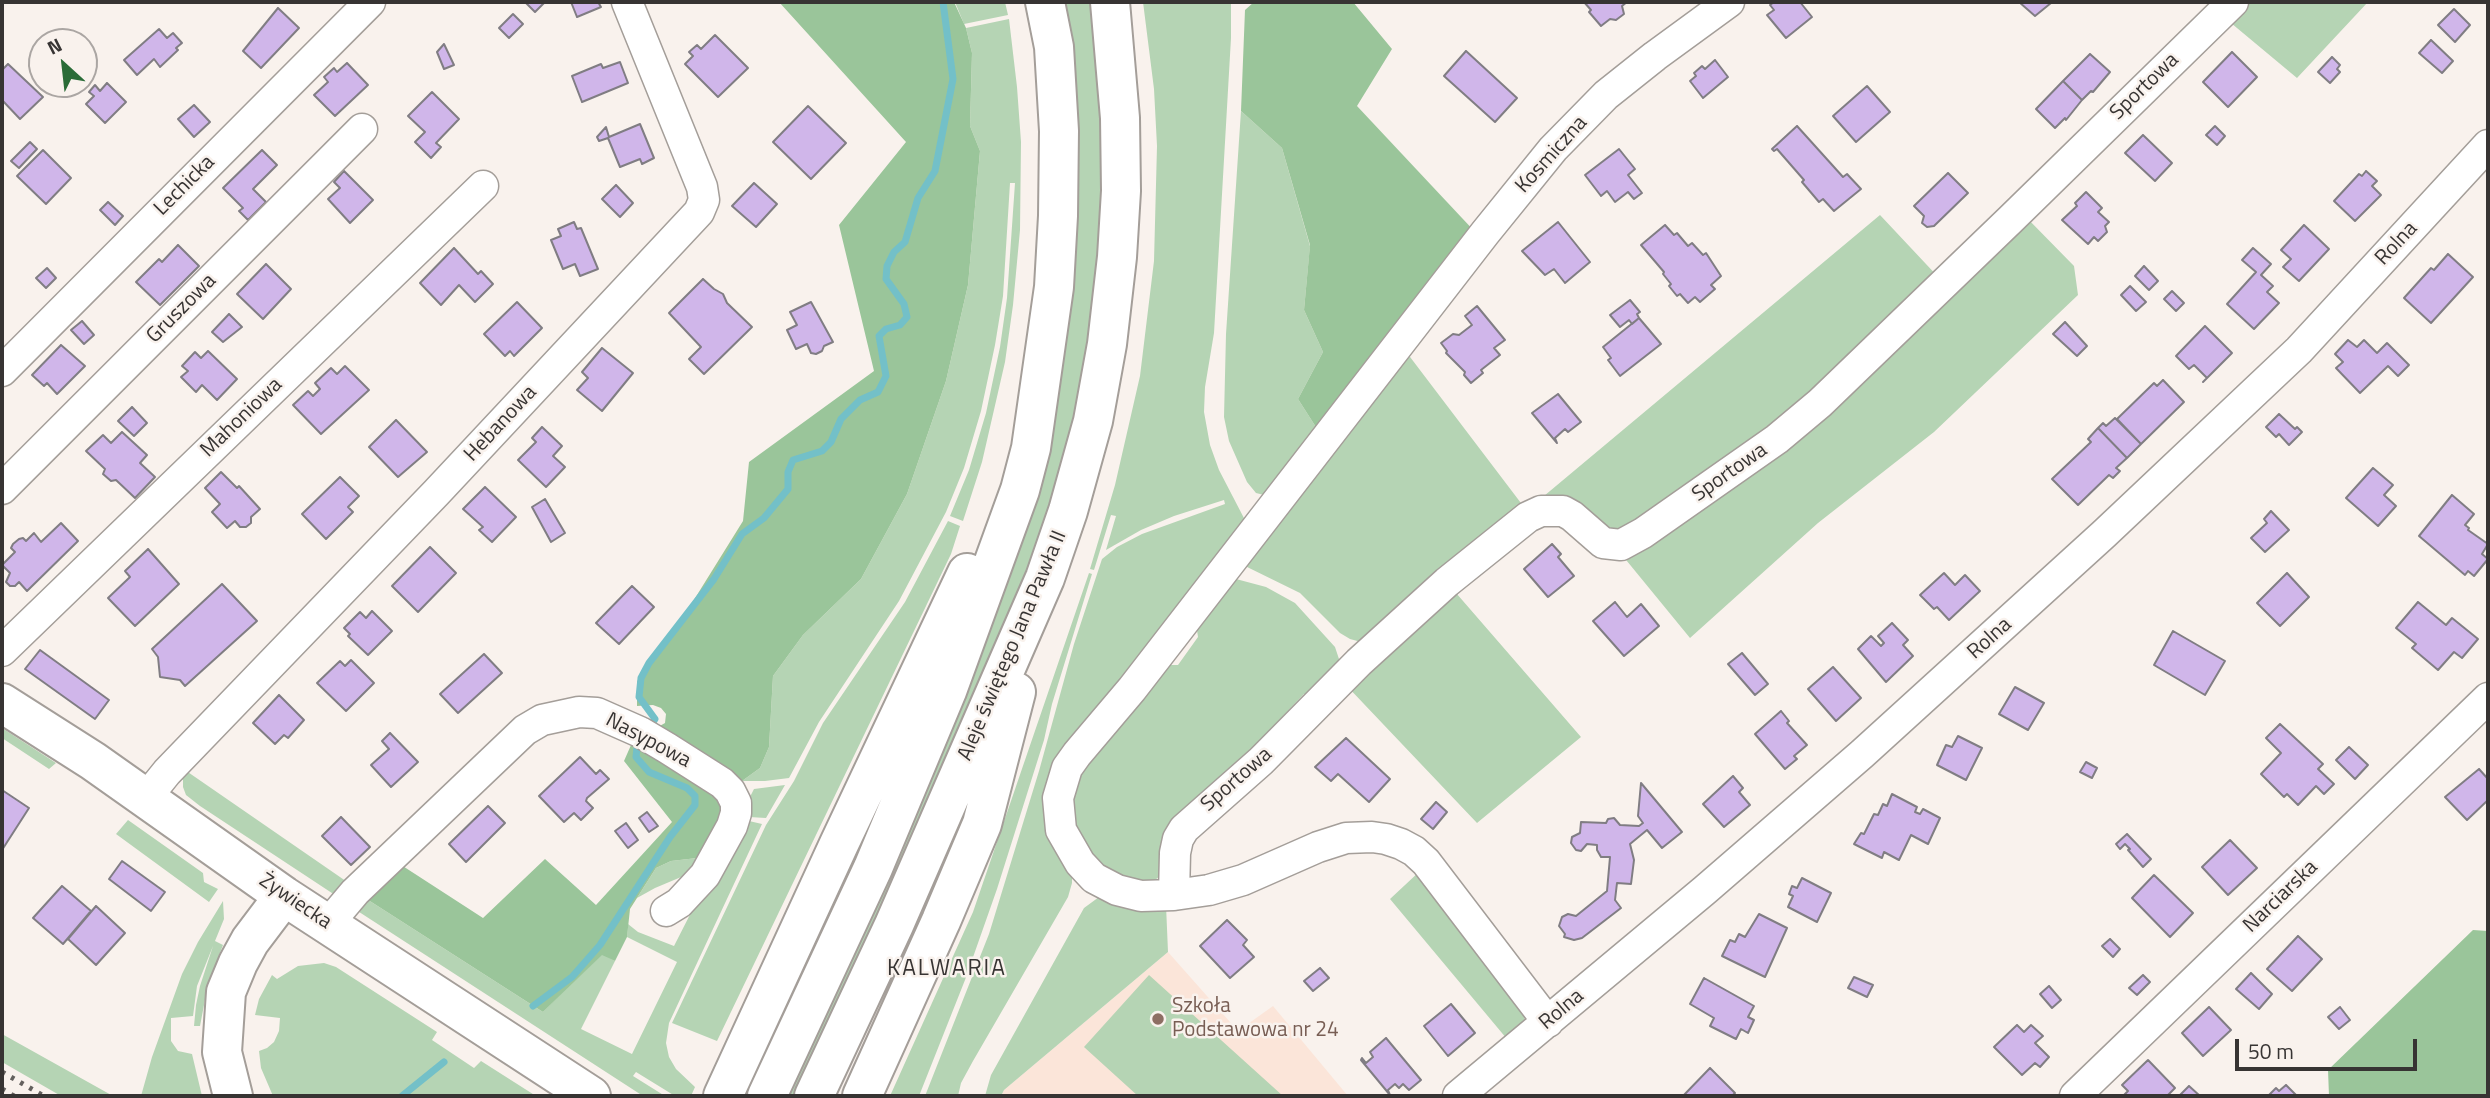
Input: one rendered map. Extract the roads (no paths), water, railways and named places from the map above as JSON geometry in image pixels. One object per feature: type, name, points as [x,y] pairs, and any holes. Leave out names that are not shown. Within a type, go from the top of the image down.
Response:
[{"type":"main road","name":"Aleje świętego Jana Pawła II","points":[[767,1096],[884,843],[947,691],[1020,490],[1031,448],[1054,287],[1058,216],[1054,47],[1045,2]]},
{"type":"main road","name":"Aleje świętego Jana Pawła II","points":[[814,1096],[894,925],[1045,578],[1068,511],[1093,421],[1107,344],[1121,191],[1120,118],[1110,2]]},
{"type":"main road","points":[[723,1096],[844,832],[994,517],[1020,490]]},
{"type":"main road","points":[[862,1096],[982,824],[1045,578]]},
{"type":"main road","name":"Żywiecka","points":[[2,703],[146,798],[328,924],[591,1096]]},
{"type":"main road","points":[[233,1096],[225,1069],[222,1031],[226,992],[231,976],[250,941],[285,895]]},
{"type":"street","name":"Lechicka","points":[[2,371],[370,2]]},
{"type":"street","name":"Hebanowa","points":[[146,798],[167,772],[436,493],[699,212],[704,200],[702,187],[627,2]]},
{"type":"street","name":"Kosmiczna","points":[[1549,1022],[1426,862],[1414,851],[1386,839],[1359,836],[1346,838],[1318,847],[1243,880],[1209,890],[1141,896],[1117,890],[1094,878],[1080,863],[1061,830],[1058,798],[1067,768],[1149,667],[1553,149],[1616,87],[1728,2]]},
{"type":"street","name":"Sportowa","points":[[1174,895],[1178,839],[1193,819],[1261,761],[1359,662],[1447,582],[1528,517],[1541,511],[1563,511],[1603,543],[1621,545],[1643,533],[1777,439],[1820,403],[1983,247],[2232,2]]},
{"type":"street","name":"Gruszowa","points":[[2,489],[362,129]]},
{"type":"street","name":"Rolna","points":[[1458,1096],[1549,1022],[1862,754],[2208,437],[2300,350],[2488,145]]},
{"type":"street","name":"Mahoniowa","points":[[2,651],[483,186]]},
{"type":"street","name":"Narciarska","points":[[2075,1096],[2488,698]]},
{"type":"street","name":"Nasypowa","points":[[328,924],[365,883],[525,730],[542,720],[579,712],[597,713],[640,732],[722,783],[736,803],[732,826],[705,875],[679,903],[666,911]]},
{"type":"waterway","points":[[649,729],[655,719],[639,697],[641,678],[649,663],[714,579],[742,534],[764,518],[788,489],[788,472],[793,460],[822,451],[831,442],[841,419],[860,400],[878,392],[886,376],[879,336],[886,329],[900,325],[907,317],[904,304],[886,279],[887,266],[894,252],[905,242],[918,198],[935,171],[953,79],[943,2]]},
{"type":"waterway","points":[[533,1006],[572,977],[600,945],[670,837],[695,805],[695,796],[687,788],[649,772],[636,757],[637,748]]},
{"type":"waterway","points":[[402,1096],[444,1062]]},
{"type":"railway","points":[[2,1072],[44,1096]]},
{"type":"railway","points":[[2,1089],[14,1096]]},
{"type":"place","name":"Szkoła Podstawowa nr 24","points":[[1158,1019]]},
{"type":"district","name":"KALWARIA","points":[[947,969]]}]
